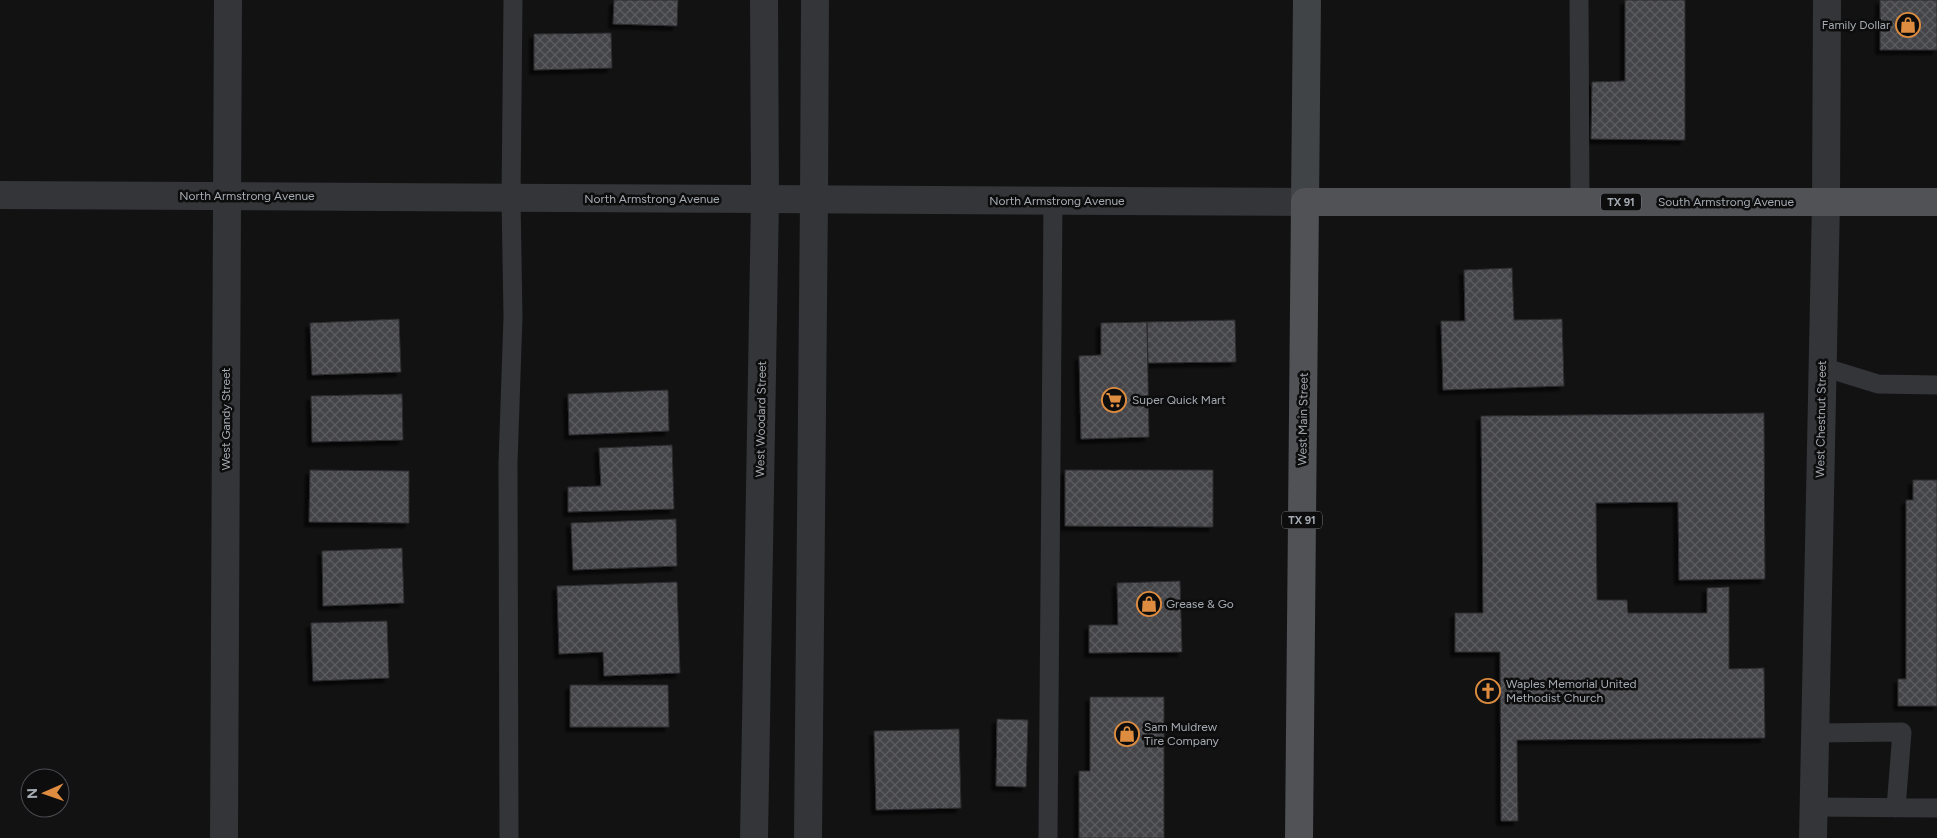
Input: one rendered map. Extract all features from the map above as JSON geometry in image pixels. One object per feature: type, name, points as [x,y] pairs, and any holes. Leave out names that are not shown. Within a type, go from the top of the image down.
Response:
[{"type":"main road","name":"West Main Street","points":[[1299,838],[1307,0]]},
{"type":"main road","name":"South Armstrong Avenue","points":[[1305,202],[1937,202]]},
{"type":"street","name":"West Gandy Street","points":[[224,838],[228,0]]},
{"type":"street","name":"West Woodard Street","points":[[754,838],[765,199],[764,0]]},
{"type":"street","points":[[808,838],[815,0]]},
{"type":"street","name":"West Chestnut Street","points":[[1813,838],[1826,202],[1826,0]]},
{"type":"street","name":"North Armstrong Avenue","points":[[0,195],[1305,202]]},
{"type":"lane","points":[[509,838],[508,463],[514,317],[511,198],[513,0]]},
{"type":"lane","points":[[1579,0],[1580,202]]},
{"type":"lane","points":[[1048,838],[1053,201]]},
{"type":"lane","points":[[1822,367],[1878,384],[1937,384]]},
{"type":"lane","points":[[1815,733],[1902,732],[1896,808]]},
{"type":"lane","points":[[1813,807],[1937,808]]},
{"type":"building","points":[[614,0],[678,0],[677,26],[613,24]]},
{"type":"building","points":[[1625,0],[1685,0],[1685,140],[1591,139],[1592,82],[1625,81]]},
{"type":"building","name":"Family Dollar","points":[[1880,0],[1937,0],[1937,50],[1880,50]]},
{"type":"building","points":[[611,33],[612,68],[534,70],[534,34]]},
{"type":"building","points":[[1512,268],[1514,320],[1562,319],[1564,386],[1443,390],[1441,321],[1465,321],[1464,270]]},
{"type":"building","points":[[399,319],[401,372],[312,375],[310,323]]},
{"type":"building","name":"Super Quick Mart","points":[[1235,320],[1236,362],[1148,363],[1147,322]]},
{"type":"building","name":"Super Quick Mart","points":[[1147,322],[1149,437],[1081,439],[1079,356],[1101,355],[1101,323]]},
{"type":"building","points":[[668,390],[669,431],[569,435],[568,394]]},
{"type":"building","points":[[402,394],[403,440],[312,442],[311,396]]},
{"type":"building","points":[[1764,413],[1765,579],[1679,580],[1678,502],[1596,503],[1597,600],[1627,600],[1628,613],[1707,613],[1707,588],[1729,587],[1729,669],[1764,668],[1765,738],[1517,740],[1518,821],[1501,821],[1500,652],[1455,652],[1455,613],[1483,613],[1481,416]]},
{"type":"building","points":[[672,445],[674,509],[568,512],[568,487],[601,486],[599,448]]},
{"type":"building","points":[[310,470],[409,471],[409,523],[309,522]]},
{"type":"building","points":[[1065,470],[1213,470],[1213,527],[1065,526]]},
{"type":"building","points":[[1913,480],[1937,480],[1937,706],[1898,706],[1898,679],[1906,679],[1906,500],[1913,500]]},
{"type":"building","points":[[676,519],[677,566],[573,570],[571,523]]},
{"type":"building","points":[[402,548],[404,603],[323,606],[322,551]]},
{"type":"building","name":"Grease & Go","points":[[1180,581],[1182,652],[1089,653],[1089,625],[1118,625],[1117,583]]},
{"type":"building","points":[[677,582],[680,673],[604,676],[603,652],[559,654],[557,586]]},
{"type":"building","points":[[387,621],[389,678],[313,681],[311,623]]},
{"type":"building","points":[[570,685],[668,685],[669,727],[570,727]]},
{"type":"building","name":"Sam Muldrew Tire Company","points":[[1090,697],[1164,697],[1164,838],[1079,838],[1079,771],[1090,771]]},
{"type":"building","points":[[997,719],[1028,720],[1026,787],[996,786]]},
{"type":"building","points":[[959,729],[961,808],[876,810],[874,731]]},
{"type":"place","name":"Family Dollar","points":[[1908,25]]},
{"type":"place","name":"Super Quick Mart","points":[[1114,400]]},
{"type":"place","name":"Grease & Go","points":[[1149,604]]},
{"type":"place","name":"Waples Memorial United Methodist Church","points":[[1488,691]]},
{"type":"place","name":"Sam Muldrew Tire Company","points":[[1127,734]]}]
